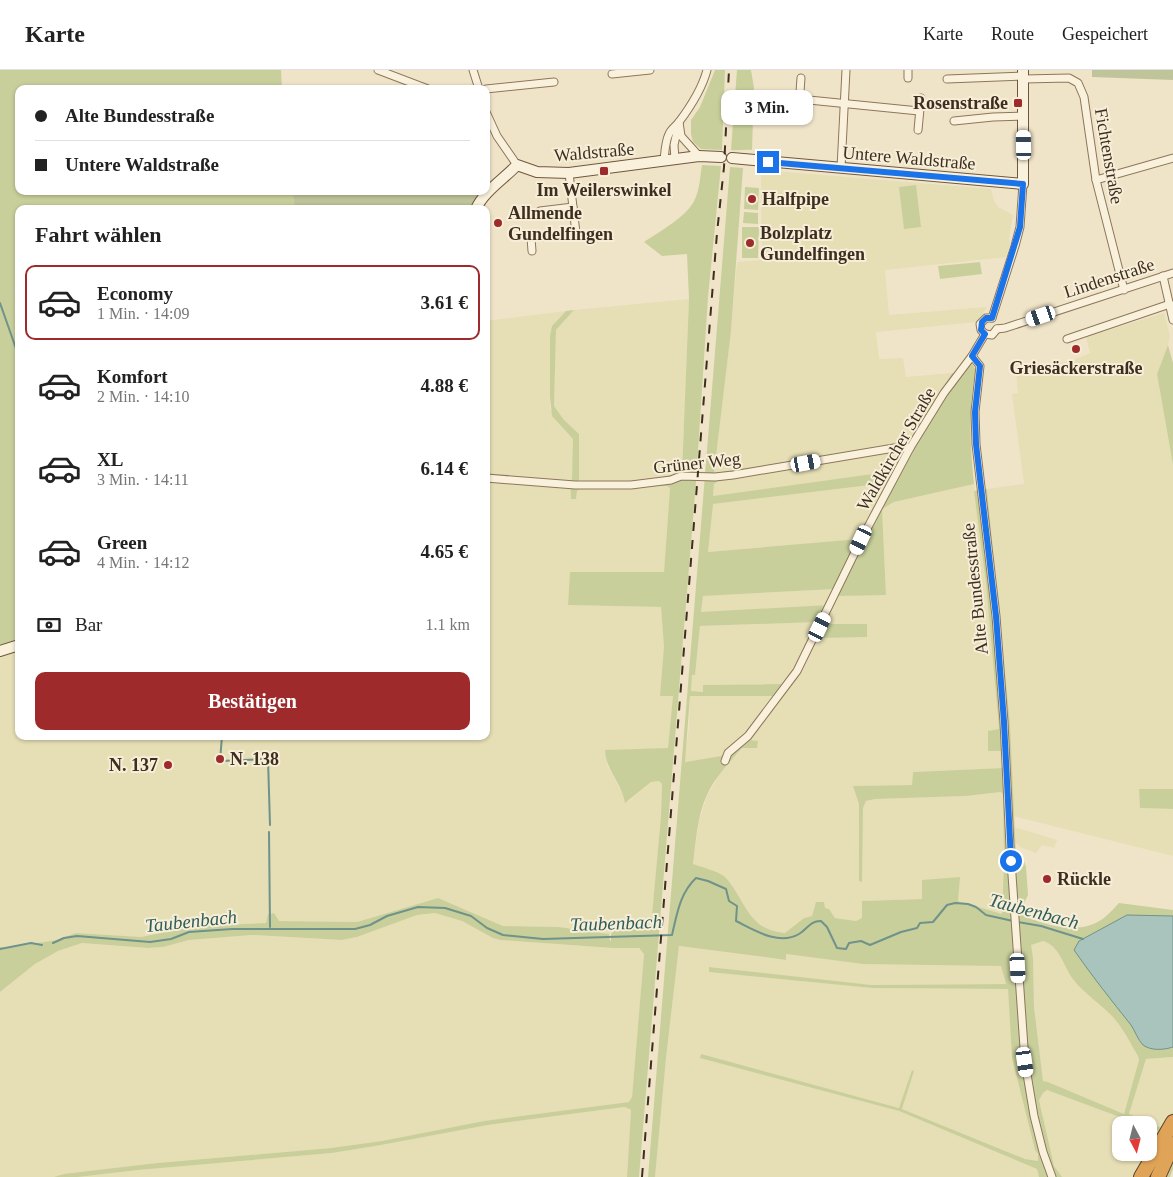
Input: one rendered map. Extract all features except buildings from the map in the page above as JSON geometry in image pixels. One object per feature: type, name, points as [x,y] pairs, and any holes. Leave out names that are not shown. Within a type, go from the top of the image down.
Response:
[{"type":"highway","points":[[1158,1148],[1173,1122]]},
{"type":"highway","points":[[1158,1177],[1173,1144]]},
{"type":"highway","points":[[1141,1177],[1150,1161]]},
{"type":"highway","points":[[1146,1177],[1151,1161]]},
{"type":"street","points":[[378,70],[417,85]]},
{"type":"street","points":[[473,70],[478,85]]},
{"type":"street","points":[[612,74],[650,70]]},
{"type":"street","points":[[664,161],[669,132],[679,122],[698,95],[708,70]]},
{"type":"street","points":[[841,168],[846,70]]},
{"type":"street","points":[[908,70],[908,78]]},
{"type":"street","points":[[947,79],[1023,75],[1023,184],[1018,236],[992,318]]},
{"type":"street","name":"Fichtenstraße","points":[[1023,75],[1069,78],[1078,83],[1085,104],[1096,180],[1124,290]]},
{"type":"street","points":[[798,120],[800,78]]},
{"type":"street","points":[[490,89],[554,82]]},
{"type":"street","points":[[918,130],[921,98]]},
{"type":"street","points":[[800,99],[919,111]]},
{"type":"street","points":[[954,121],[1023,116]]},
{"type":"street","points":[[490,121],[497,136],[517,164],[490,190]]},
{"type":"street","points":[[679,122],[681,136],[703,156],[721,157]]},
{"type":"street","points":[[675,159],[674,145],[679,122]]},
{"type":"street","name":"Waldstraße","points":[[517,164],[537,172],[569,173],[703,156]]},
{"type":"street","name":"Untere Waldstraße","points":[[732,158],[1023,184]]},
{"type":"street","points":[[1096,180],[1173,158]]},
{"type":"street","points":[[532,251],[531,238],[576,233],[569,173]]},
{"type":"street","points":[[540,210],[573,207]]},
{"type":"street","name":"Lindenstraße","points":[[997,329],[1173,274]]},
{"type":"street","points":[[1163,276],[1173,320]]},
{"type":"street","points":[[1068,339],[1170,304]]},
{"type":"street","points":[[992,318],[997,329],[992,334],[985,334],[981,330],[980,324],[984,320],[992,318]]},
{"type":"street","points":[[972,356],[985,334]]},
{"type":"street","name":"Waldkircher Straße","points":[[725,761],[728,753],[748,736],[797,671],[861,540],[910,448],[944,393],[972,356]]},
{"type":"street","name":"Alte Bundesstraße","points":[[972,356],[980,366],[975,412],[976,444],[996,616],[1025,1062],[1028,1090],[1043,1152],[1052,1177]]},
{"type":"street","name":"Grüner Weg","points":[[490,478],[575,485],[631,485],[671,480],[682,476],[715,477],[733,475],[900,447],[910,448]]},
{"type":"street","points":[[0,651],[15,646]]},
{"type":"shaded area","points":[[761,170],[991,189],[994,201],[998,207],[1013,215],[1009,238],[1010,244],[1006,257],[885,270],[889,315],[987,307],[977,322],[876,332],[879,359],[903,358],[906,377],[952,373],[908,442],[714,473],[731,331],[737,262],[762,260]]},
{"type":"shaded area","points":[[689,299],[682,473],[660,479],[636,482],[579,483],[578,434],[564,420],[554,406],[556,330],[574,310]]},
{"type":"shaded area","points":[[566,311],[552,326],[550,334],[550,409],[574,439],[572,480],[570,482],[490,476],[490,320]]},
{"type":"shaded area","points":[[1164,313],[1170,336],[1157,374],[1173,465],[1173,789],[1139,790],[1140,808],[1173,809],[1173,856],[1013,816],[1010,723],[987,489],[1024,484],[1012,394],[1018,393],[1016,371],[1071,361],[1090,353],[1086,337]]},
{"type":"shaded area","points":[[901,451],[903,455],[894,471],[713,496],[714,484],[718,481]]},
{"type":"shaded area","points":[[490,481],[570,488],[571,499],[576,499],[577,491],[583,487],[667,486],[670,488],[664,573],[570,572],[568,605],[661,607],[664,647],[673,696],[668,749],[605,750],[608,767],[624,796],[625,802],[651,782],[659,781],[662,784],[651,927],[609,934],[559,927],[503,926],[438,898],[357,922],[278,921],[274,913],[268,914],[266,923],[197,926],[141,937],[76,933],[56,940],[13,947],[0,947],[0,656],[15,651],[15,740],[490,740]]},
{"type":"shaded area","points":[[888,483],[860,539],[708,552],[712,504]]},
{"type":"shaded area","points":[[974,484],[986,584],[999,730],[988,731],[988,751],[1001,751],[1003,768],[913,772],[912,785],[853,786],[859,803],[859,881],[862,881],[862,819],[866,801],[875,799],[966,796],[1002,792],[1005,797],[1002,914],[958,901],[959,877],[922,899],[862,901],[862,918],[856,921],[835,918],[829,909],[815,909],[812,916],[804,918],[785,933],[773,932],[752,919],[724,876],[693,864],[699,821],[707,796],[722,770],[749,741],[803,670],[818,638],[867,624],[825,624],[838,596],[886,594],[882,509],[894,502]]},
{"type":"shaded area","points":[[835,589],[828,605],[701,613],[703,596]]},
{"type":"shaded area","points":[[820,622],[785,684],[703,685],[703,692],[691,691],[692,674],[695,674],[700,626]]},
{"type":"shaded area","points":[[690,696],[776,696],[742,739],[721,756],[684,762],[689,728]]},
{"type":"shaded area","points":[[1014,827],[1057,840],[1054,848],[1042,845],[1036,853],[1020,847],[1015,842]]},
{"type":"shaded area","points":[[435,913],[462,921],[500,940],[612,948],[634,947],[642,950],[644,954],[632,1097],[629,1102],[484,1121],[382,1141],[331,1148],[157,1163],[54,1177],[0,1177],[0,992],[35,964],[58,951],[82,943],[148,948],[163,947],[189,940],[252,935],[342,940],[357,937],[417,915]]},
{"type":"shaded area","points":[[1043,941],[1049,943],[1056,950],[1083,991],[1115,1018],[1138,1056],[1139,1060],[1124,1114],[1048,1082],[1043,1082],[1034,1007],[1033,958],[1030,945]]},
{"type":"shaded area","points":[[679,946],[785,960],[786,954],[863,964],[1001,965],[1006,984],[872,985],[710,967],[709,972],[872,988],[1008,989],[1012,1058],[1035,1150],[1038,1154],[1038,1161],[1025,1159],[902,1109],[914,1071],[912,1070],[900,1108],[701,1055],[899,1111],[1037,1169],[1039,1177],[655,1177]]},
{"type":"shaded area","points":[[1173,1057],[1173,1112],[1162,1128],[1158,1126],[1158,1116],[1134,1116],[1129,1114],[1146,1059]]},
{"type":"shaded area","points":[[1047,1090],[1117,1116],[1112,1116],[1112,1161],[1143,1161],[1133,1177],[1062,1177],[1054,1166],[1039,1100]]},
{"type":"shaded area","points":[[624,1107],[631,1111],[627,1177],[78,1177],[332,1153],[488,1125]]},
{"type":"green space","points":[[0,70],[281,70],[282,85],[15,85],[15,195],[293,195],[294,205],[15,205],[15,651],[0,656]]},
{"type":"green space","points":[[715,70],[725,70],[722,150],[701,149],[693,142],[691,134],[691,120],[700,107]]},
{"type":"green space","points":[[737,70],[751,70],[754,88],[752,150],[731,150]]},
{"type":"green space","points":[[1092,70],[1173,70],[1173,80],[1092,77]]},
{"type":"green space","points":[[702,165],[721,166],[708,297],[696,482],[639,1177],[627,1177],[631,1111],[624,1107],[488,1125],[332,1153],[78,1177],[54,1177],[64,1174],[157,1163],[331,1148],[382,1141],[484,1121],[629,1102],[632,1097],[644,954],[639,948],[612,948],[500,940],[462,921],[435,913],[417,915],[357,937],[342,940],[252,935],[189,940],[163,947],[148,948],[82,943],[58,951],[35,964],[0,992],[0,947],[13,947],[56,940],[76,933],[141,937],[197,926],[266,923],[268,914],[274,913],[279,921],[357,922],[438,898],[503,926],[559,927],[609,934],[610,941],[611,934],[618,928],[651,926],[662,784],[659,781],[651,782],[625,803],[621,789],[608,764],[605,750],[668,748],[673,696],[660,696],[664,647],[661,607],[568,605],[570,572],[664,572],[670,488],[667,486],[583,487],[577,491],[576,499],[571,499],[570,482],[572,480],[573,439],[552,416],[550,397],[550,335],[552,326],[566,311],[574,310],[556,330],[554,406],[564,420],[579,434],[579,483],[643,480],[682,472],[689,299],[687,254],[662,256],[644,242],[672,223],[691,205],[698,191]]},
{"type":"green space","points":[[730,167],[743,168],[731,331],[714,473],[908,442],[952,373],[958,374],[972,364],[976,370],[973,384],[970,427],[974,484],[894,502],[882,509],[886,595],[838,596],[825,624],[867,624],[867,637],[818,638],[797,679],[749,740],[758,741],[757,748],[742,748],[710,788],[699,820],[693,864],[723,875],[755,920],[772,931],[785,933],[804,918],[812,916],[816,902],[824,902],[825,908],[829,909],[835,918],[856,921],[862,918],[862,901],[922,899],[922,880],[960,877],[958,901],[1002,914],[1004,861],[1003,794],[1001,792],[966,796],[875,799],[866,801],[863,808],[862,882],[859,881],[859,804],[853,786],[912,785],[913,772],[1003,768],[1001,751],[988,751],[988,731],[999,729],[986,584],[974,491],[987,489],[1010,723],[1016,856],[1023,858],[1026,867],[1028,895],[1019,914],[1051,925],[1074,928],[1085,927],[1095,923],[1107,915],[1119,903],[1173,910],[1173,1057],[1146,1059],[1129,1114],[1134,1116],[1117,1116],[1047,1090],[1043,1093],[1039,1100],[1054,1166],[1062,1177],[1039,1177],[1037,1169],[899,1111],[700,1058],[701,1054],[899,1108],[912,1070],[914,1071],[902,1109],[1025,1159],[1038,1161],[1038,1154],[1035,1150],[1012,1058],[1008,989],[872,988],[709,972],[709,967],[872,985],[1006,984],[1001,966],[863,964],[786,954],[786,960],[679,946],[655,1177],[648,1177]],"holes":[[[901,451],[903,455],[894,471],[713,496],[714,484],[718,481]],[[887,483],[859,539],[708,552],[713,504]],[[835,589],[828,605],[701,612],[703,596]],[[819,622],[793,675],[785,684],[703,685],[703,692],[691,691],[692,675],[695,675],[700,626]],[[690,696],[776,696],[742,739],[721,756],[685,762]],[[1043,941],[1053,947],[1078,985],[1113,1017],[1138,1056],[1139,1060],[1124,1114],[1043,1081],[1034,1007],[1031,945]]]},
{"type":"green space","points":[[916,185],[921,227],[904,229],[899,187]]},
{"type":"green space","name":"Halfpipe","points":[[745,187],[759,188],[758,210],[744,209]]},
{"type":"green space","points":[[293,195],[481,195],[475,205],[294,205]]},
{"type":"green space","points":[[744,212],[758,213],[758,224],[743,223]]},
{"type":"green space","name":"Bolzplatz Gundelfingen","points":[[742,227],[759,227],[758,258],[742,258]]},
{"type":"green space","points":[[980,262],[982,274],[940,279],[938,266]]},
{"type":"green space","points":[[1168,345],[1173,363],[1173,465],[1157,374]]},
{"type":"green space","points":[[1139,789],[1173,789],[1173,809],[1140,808]]},
{"type":"green space","points":[[1173,1112],[1173,1169],[1170,1177],[1133,1177],[1142,1161],[1158,1161],[1158,1134],[1160,1131],[1158,1130],[1158,1126],[1162,1128]]},
{"type":"water","points":[[1127,915],[1173,916],[1173,1047],[1158,1049],[1143,1045],[1131,1025],[1074,950],[1079,941]]},
{"type":"waterway","points":[[0,303],[15,346]]},
{"type":"waterway","points":[[222,740],[220,761],[268,759],[270,825]]},
{"type":"waterway","points":[[269,832],[270,927]]},
{"type":"waterway","name":"Taubenbach","points":[[53,943],[64,938],[77,936],[150,942],[171,939],[189,932],[232,929],[355,929],[370,925],[387,916],[418,907],[445,908],[471,916],[487,928],[503,935],[543,939],[672,935],[683,897],[696,878],[726,889],[729,901],[737,906],[736,921],[751,929],[775,938],[783,938],[799,934],[811,924],[821,921],[827,927],[837,948],[846,949],[849,943],[861,941],[870,945],[901,932],[917,928],[920,923],[933,922],[947,905],[955,903],[968,904],[976,907],[986,915],[1013,921]]},
{"type":"waterway","name":"Taubenbach","points":[[1018,922],[1041,926],[1083,939]]},
{"type":"waterway","name":"Taubenbach","points":[[0,949],[31,943],[42,945]]},
{"type":"railway","points":[[642,1177],[717,233],[724,167],[729,70]]},
{"type":"place","name":"Rosenstraße","points":[[1018,103]]},
{"type":"place","name":"Im Weilerswinkel","points":[[604,171]]},
{"type":"place","name":"Halfpipe","points":[[752,199]]},
{"type":"place","name":"Allmende Gundelfingen","points":[[498,223]]},
{"type":"place","name":"Bolzplatz Gundelfingen","points":[[750,243]]},
{"type":"place","name":"Griesäckerstraße","points":[[1076,349]]},
{"type":"place","name":"N. 138","points":[[220,759]]},
{"type":"place","name":"N. 137","points":[[168,765]]},
{"type":"place","name":"Rückle","points":[[1047,879]]},
{"type":"route","points":[[768,162],[1023,184],[1020,227],[1015,246],[992,318],[986,318],[980,324],[982,332],[985,334],[972,356],[980,366],[975,412],[976,444],[996,616],[1004,722],[1011,861]]}]
